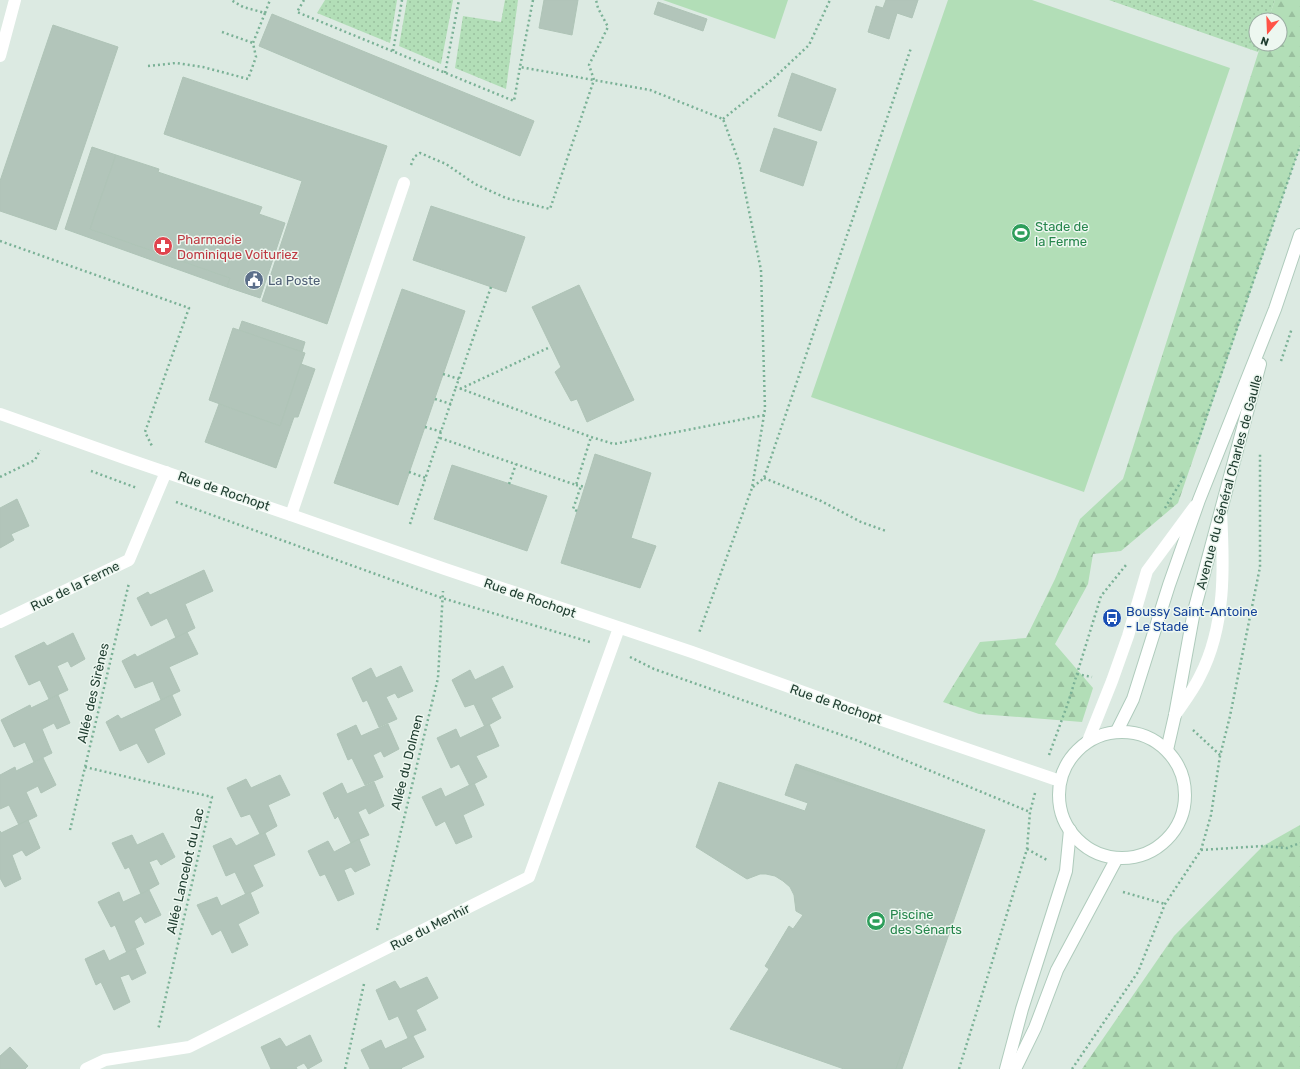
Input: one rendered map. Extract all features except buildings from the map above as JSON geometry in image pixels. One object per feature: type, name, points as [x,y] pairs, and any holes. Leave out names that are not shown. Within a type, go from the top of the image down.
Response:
[{"type":"street","points":[[0,56],[15,0]]},
{"type":"street","points":[[292,514],[404,183]]},
{"type":"street","name":"Avenue du Général Charles de Gaulle","points":[[1117,731],[1133,699],[1169,585],[1200,500],[1275,309],[1300,235]]},
{"type":"street","name":"Avenue du Général Charles de Gaulle","points":[[1167,750],[1194,611],[1275,309]]},
{"type":"street","name":"Rue de Rochopt","points":[[0,414],[292,514],[445,569],[692,652],[853,710],[1060,781]]},
{"type":"street","name":"Rue de la Ferme","points":[[0,622],[129,560],[166,472]]},
{"type":"street","points":[[1088,741],[1128,636],[1147,571],[1200,500]]},
{"type":"street","points":[[1175,714],[1200,676],[1212,644],[1220,606],[1223,566],[1221,510]]},
{"type":"street","name":"Rue du Menhir","points":[[86,1069],[105,1060],[189,1047],[530,877],[619,628]]},
{"type":"street","points":[[1117,731],[1135,732],[1153,739],[1167,750],[1180,767],[1185,788],[1184,808],[1176,828],[1162,844],[1148,853],[1133,857],[1117,858],[1098,854],[1082,844],[1070,830],[1062,814],[1058,796],[1060,781],[1067,763],[1076,751],[1088,741],[1102,734],[1117,731]]},
{"type":"street","points":[[1006,1069],[1022,1009],[1066,871],[1070,830]]},
{"type":"street","points":[[1015,1069],[1034,1028],[1057,970],[1117,858]]},
{"type":"path","points":[[231,0],[243,7],[265,12]]},
{"type":"path","points":[[148,66],[176,63],[203,67],[248,79],[256,57],[253,42],[270,0]]},
{"type":"path","points":[[304,0],[297,12],[514,101],[533,0]]},
{"type":"path","points":[[394,51],[402,0]]},
{"type":"path","points":[[445,73],[458,0]]},
{"type":"path","points":[[404,183],[414,157],[420,153],[446,164],[474,184],[506,198],[550,209],[594,80],[589,65],[608,28],[598,8],[596,0]]},
{"type":"path","points":[[722,120],[774,78],[809,45],[830,0]]},
{"type":"path","points":[[222,32],[253,42]]},
{"type":"path","points":[[752,488],[764,478],[911,48]]},
{"type":"path","points":[[520,67],[650,90],[722,120],[739,162],[761,270],[765,415],[752,488],[692,652]]},
{"type":"path","points":[[0,241],[189,308],[145,432],[166,472]]},
{"type":"path","points":[[410,524],[491,287]]},
{"type":"path","points":[[1280,364],[1292,327]]},
{"type":"path","points":[[460,389],[548,348]]},
{"type":"path","points":[[443,374],[459,379]]},
{"type":"path","points":[[456,387],[591,437],[614,444],[765,415]]},
{"type":"path","points":[[435,399],[451,404]]},
{"type":"path","points":[[425,427],[442,432]]},
{"type":"path","points":[[0,477],[35,460],[49,432]]},
{"type":"path","points":[[576,485],[591,437]]},
{"type":"path","points":[[440,438],[585,487]]},
{"type":"path","points":[[1072,1069],[1138,972],[1165,904],[1201,850],[1211,815],[1220,756],[1230,716],[1260,568],[1260,447]]},
{"type":"path","points":[[33,449],[40,452]]},
{"type":"path","points":[[509,484],[516,464]]},
{"type":"path","points":[[91,471],[442,598],[612,648],[654,669],[856,740],[1030,812]]},
{"type":"path","points":[[409,472],[426,478]]},
{"type":"path","points":[[764,478],[821,501],[861,522],[886,531]]},
{"type":"path","points":[[577,511],[573,509],[581,486]]},
{"type":"path","name":"Allée des Sirènes","points":[[70,830],[131,578],[129,560]]},
{"type":"path","name":"Allée du Dolmen","points":[[345,1069],[370,957],[438,678],[445,569]]},
{"type":"path","points":[[1175,714],[1220,756]]},
{"type":"path","name":"Allée Lancelot du Lac","points":[[85,767],[212,797],[153,1052]]},
{"type":"path","points":[[1201,850],[1263,846],[1287,848],[1300,843]]},
{"type":"green space","points":[[325,0],[397,0],[390,43],[317,13]]},
{"type":"green space","points":[[407,0],[453,0],[441,64],[399,46]]},
{"type":"green space","points":[[505,0],[518,0],[506,89],[455,68],[463,16],[501,22]]},
{"type":"green space","points":[[663,0],[788,0],[775,39]]},
{"type":"green space","name":"Stade de la Ferme","points":[[948,0],[1032,0],[1230,68],[1084,492],[811,397]]},
{"type":"green space","points":[[1109,0],[1275,0],[1271,12],[1248,12],[1248,49]]},
{"type":"green space","points":[[1275,0],[1300,0],[1300,147],[1178,503],[1121,551],[1093,554],[1088,584],[1055,644],[1093,688],[1082,722],[979,714],[943,702],[980,642],[1026,638],[1055,579],[1080,519],[1123,479],[1258,52],[1288,52],[1288,12],[1271,12]]},
{"type":"green space","points":[[1300,825],[1300,1069],[1082,1069],[1174,936],[1263,846]]},
{"type":"place","name":"Stade de la Ferme","points":[[1021,233]]},
{"type":"place","name":"Pharmacie Dominique Voituriez","points":[[163,246]]},
{"type":"place","name":"La Poste","points":[[254,280]]},
{"type":"place","name":"Boussy Saint-Antoine - Le Stade","points":[[1112,618]]},
{"type":"place","name":"Piscine des Sénarts","points":[[876,921]]}]
